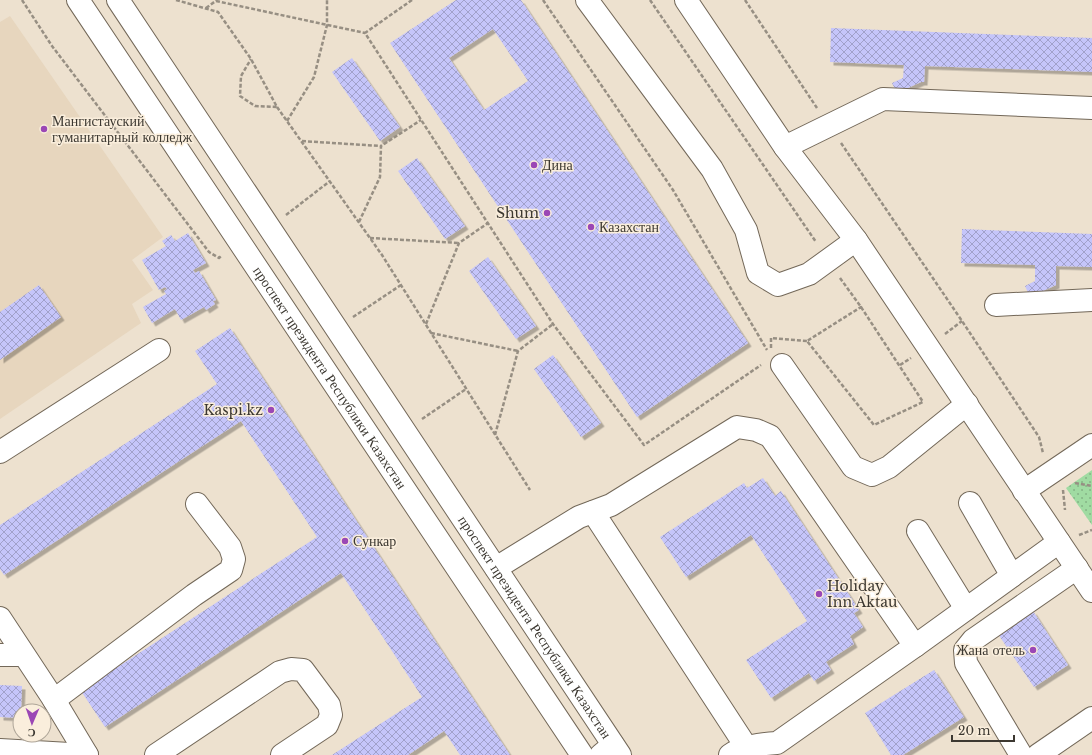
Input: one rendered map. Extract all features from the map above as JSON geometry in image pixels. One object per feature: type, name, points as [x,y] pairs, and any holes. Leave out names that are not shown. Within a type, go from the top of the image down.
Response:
[{"type":"main road","name":"проспект президента Республики Казахстан","points":[[78,0],[582,755]]},
{"type":"main road","name":"проспект президента Республики Казахстан","points":[[118,0],[496,568],[612,752]]},
{"type":"main road","points":[[587,0],[712,169],[746,230],[758,273],[778,285],[809,274],[856,240]]},
{"type":"main road","points":[[686,0],[785,147],[856,240],[1024,490],[1066,539],[1077,568],[1092,591]]},
{"type":"main road","points":[[785,147],[883,99],[1092,108]]},
{"type":"main road","points":[[996,305],[1092,300]]},
{"type":"main road","points":[[0,452],[159,350]]},
{"type":"main road","points":[[771,359],[853,467],[872,475],[890,467],[967,404]]},
{"type":"main road","points":[[496,568],[579,517],[611,505],[737,427],[756,430],[770,436],[915,646]]},
{"type":"main road","points":[[1024,490],[1092,445]]},
{"type":"main road","points":[[970,503],[1012,576]]},
{"type":"main road","points":[[54,700],[194,595],[231,570],[234,560],[230,547],[197,504]]},
{"type":"main road","points":[[593,512],[739,751],[759,744],[777,743],[1066,539]]},
{"type":"main road","points":[[918,532],[966,609]]},
{"type":"main road","points":[[1021,755],[966,663],[965,650],[973,640],[1077,568]]},
{"type":"main road","points":[[0,618],[54,700],[87,755]]},
{"type":"main road","points":[[0,655],[24,654]]},
{"type":"main road","points":[[156,755],[280,672],[292,669],[303,670],[329,705],[331,715],[327,725],[282,755]]},
{"type":"main road","points":[[1038,755],[1092,718]]},
{"type":"main road","points":[[0,750],[87,755]]},
{"type":"path","points":[[176,0],[218,12],[251,59],[277,107],[359,222],[401,285],[530,490]]},
{"type":"path","points":[[287,121],[314,77],[327,25],[327,0]]},
{"type":"path","points":[[365,33],[412,0]]},
{"type":"path","points":[[206,8],[217,1],[365,33],[553,324],[644,445],[771,359],[673,190],[543,0]]},
{"type":"path","points":[[650,0],[811,233],[827,260],[861,307],[923,402],[874,425],[807,341],[861,307]]},
{"type":"path","points":[[745,0],[1039,437],[1049,474]]},
{"type":"path","points":[[251,59],[241,76],[240,96],[255,106],[277,107]]},
{"type":"path","points":[[301,141],[381,146],[421,120]]},
{"type":"path","points":[[359,222],[380,177],[381,146]]},
{"type":"path","points":[[426,324],[459,243],[488,223]]},
{"type":"path","points":[[370,238],[459,243]]},
{"type":"path","points":[[336,328],[401,285]]},
{"type":"path","points":[[495,435],[518,351],[553,324]]},
{"type":"path","points":[[431,333],[518,351]]},
{"type":"path","points":[[405,431],[466,388]]},
{"type":"path","points":[[1071,482],[1076,478]]},
{"type":"path","points":[[1065,512],[1063,490],[1067,486]]},
{"type":"path","points":[[1066,539],[1092,530]]},
{"type":"shaded area","name":"Мангистауский гуманитарный колледж","points":[[10,16],[163,237],[132,260],[153,290],[132,304],[141,323],[0,419],[0,22]]},
{"type":"green space","points":[[1092,470],[1092,525],[1066,488]]},
{"type":"building","name":"Казахстан","points":[[456,0],[521,0],[748,343],[637,417],[390,43]],"holes":[[[493,29],[528,81],[484,110],[449,58]]]},
{"type":"building","points":[[831,28],[1092,38],[1092,72],[925,66],[924,82],[897,93],[892,83],[903,78],[904,65],[830,62]]},
{"type":"building","points":[[352,58],[400,127],[380,141],[332,72]]},
{"type":"building","points":[[417,158],[465,226],[445,239],[398,171]]},
{"type":"building","points":[[962,229],[1092,234],[1092,267],[1056,266],[1056,285],[1030,297],[1025,286],[1035,281],[1035,265],[961,263]]},
{"type":"building","points":[[188,233],[206,263],[193,270],[195,273],[199,271],[216,300],[213,301],[215,304],[206,310],[204,307],[181,320],[175,309],[152,323],[143,307],[166,294],[164,291],[167,289],[165,287],[159,290],[142,260],[166,246],[162,241],[171,235],[175,241]]},
{"type":"building","points":[[488,257],[536,326],[516,339],[469,271]]},
{"type":"building","points":[[39,285],[61,317],[0,360],[0,312]]},
{"type":"building","points":[[230,328],[510,755],[460,755],[444,731],[408,755],[332,755],[422,697],[341,573],[105,727],[81,691],[317,537],[241,421],[4,575],[0,569],[0,525],[217,384],[195,351]]},
{"type":"building","points":[[553,355],[601,423],[581,437],[534,369]]},
{"type":"building","name":"Holiday Inn Aktau","points":[[763,478],[775,496],[781,491],[859,610],[854,613],[863,627],[850,636],[854,644],[826,662],[831,670],[814,681],[809,673],[771,698],[746,660],[807,621],[751,535],[686,577],[660,537],[744,483],[747,488]]},
{"type":"building","name":"Жана отель","points":[[1033,611],[1068,665],[1034,687],[998,634]]},
{"type":"building","points":[[934,670],[964,717],[903,755],[891,755],[865,713]]},
{"type":"building","points":[[0,685],[22,686],[21,703],[12,703],[12,718],[0,717]]},
{"type":"place","name":"Мангистауский гуманитарный колледж","points":[[44,129]]},
{"type":"place","name":"Дина","points":[[534,165]]},
{"type":"place","name":"Shum","points":[[547,213]]},
{"type":"place","name":"Казахстан","points":[[591,227]]},
{"type":"place","name":"Kaspi.kz","points":[[271,410]]},
{"type":"place","name":"Сункар","points":[[345,541]]},
{"type":"place","name":"Holiday Inn Aktau","points":[[819,594]]},
{"type":"place","name":"Жана отель","points":[[1033,650]]}]
